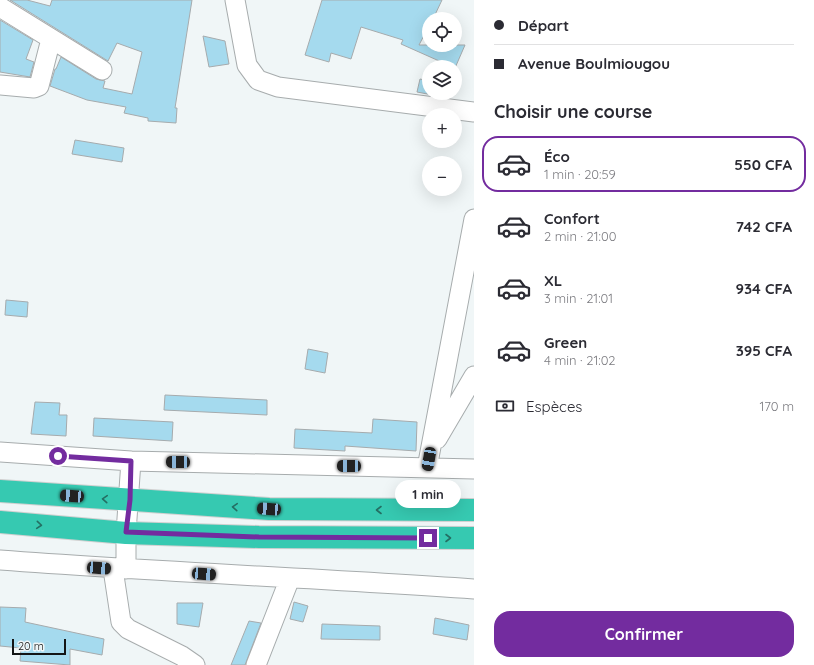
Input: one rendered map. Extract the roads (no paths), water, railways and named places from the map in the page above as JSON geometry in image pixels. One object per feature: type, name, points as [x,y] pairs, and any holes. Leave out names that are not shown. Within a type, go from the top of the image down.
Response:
[{"type":"highway","points":[[0,491],[269,509],[474,510]]},
{"type":"highway","points":[[0,522],[126,532],[259,537],[474,538]]},
{"type":"street","points":[[235,0],[247,65],[258,80],[278,87],[474,112]]},
{"type":"street","points":[[0,7],[102,70]]},
{"type":"street","points":[[0,85],[34,88],[39,86],[51,39]]},
{"type":"street","points":[[429,459],[474,220]]},
{"type":"street","points":[[429,459],[474,376]]},
{"type":"street","points":[[0,452],[131,461],[429,459],[474,469]]},
{"type":"street","points":[[131,461],[130,500],[119,569],[121,622],[128,629],[182,656],[195,665]]},
{"type":"street","points":[[0,560],[119,569],[474,589]]},
{"type":"street","points":[[256,665],[290,578]]}]
